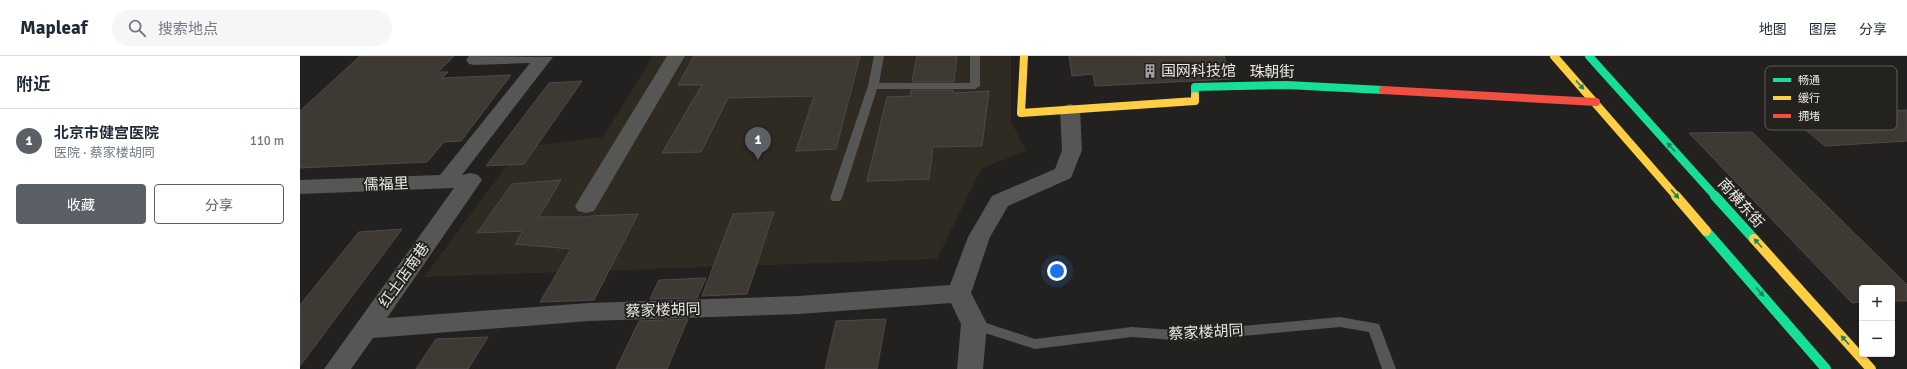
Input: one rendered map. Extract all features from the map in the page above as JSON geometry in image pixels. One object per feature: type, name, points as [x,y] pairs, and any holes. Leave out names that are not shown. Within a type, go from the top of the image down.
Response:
[{"type":"main road","name":"珠朝街","points":[[1024,56],[1021,113],[1196,101],[1195,87],[1287,85],[1596,102]]},
{"type":"main road","points":[[1554,56],[1596,102],[1826,369]]},
{"type":"main road","name":"南横东街","points":[[1589,56],[1871,369]]},
{"type":"street","points":[[446,181],[544,56],[475,60],[478,56]]},
{"type":"street","points":[[586,206],[676,56]]},
{"type":"street","points":[[970,369],[974,324],[959,293],[979,238],[1000,201],[1064,173],[1072,150],[1070,110]]},
{"type":"street","name":"儒福里","points":[[300,187],[471,180]]},
{"type":"street","name":"红土店南巷","points":[[336,369],[471,180]]},
{"type":"street","name":"蔡家楼胡同","points":[[366,329],[589,312],[799,305],[959,293]]},
{"type":"lane","points":[[836,198],[873,86],[879,56]]},
{"type":"lane","points":[[873,86],[975,86],[975,56]]},
{"type":"lane","name":"蔡家楼胡同","points":[[974,324],[1035,344],[1132,332],[1188,336],[1340,322],[1374,328],[1389,369]]},
{"type":"shaded area","points":[[653,56],[1011,56],[1011,121],[1026,151],[981,169],[937,259],[424,277],[521,147],[603,137]]},
{"type":"building","points":[[360,56],[454,56],[438,72],[448,72],[442,78],[511,75],[461,141],[444,142],[427,162],[300,168],[300,111]]},
{"type":"building","points":[[694,56],[860,56],[836,149],[796,151],[814,96],[728,98],[701,152],[662,153],[702,85],[678,85]]},
{"type":"building","points":[[917,56],[957,56],[954,82],[912,82]]},
{"type":"building","name":"国网科技馆","points":[[1069,56],[1224,56],[1232,79],[1095,86],[1093,74],[1072,76]]},
{"type":"building","points":[[582,81],[524,164],[486,166],[549,83]]},
{"type":"building","points":[[911,90],[953,90],[953,93],[989,91],[982,146],[933,147],[929,179],[867,181],[887,97],[910,96]]},
{"type":"building","points":[[1907,110],[1907,141],[1825,146],[1806,130],[1897,130],[1897,111]]},
{"type":"building","points":[[1752,132],[1907,285],[1907,301],[1895,301],[1895,285],[1859,285],[1859,302],[1852,303],[1689,133]]},
{"type":"building","points":[[561,180],[539,217],[589,217],[638,214],[594,300],[540,302],[571,249],[515,244],[523,231],[477,233],[512,184]]},
{"type":"building","points":[[774,212],[747,294],[702,296],[733,214]]},
{"type":"building","points":[[402,229],[300,366],[300,305],[359,232]]},
{"type":"building","points":[[706,278],[697,298],[650,299],[659,280]]},
{"type":"building","points":[[688,319],[667,369],[616,369],[639,321]]},
{"type":"building","points":[[886,319],[877,369],[825,369],[836,321]]},
{"type":"building","points":[[488,337],[468,369],[416,369],[436,339]]},
{"type":"traffic: fast","points":[[1589,56],[1754,239]]},
{"type":"traffic: fast","points":[[1195,96],[1195,87],[1287,85],[1383,90]]},
{"type":"traffic: fast","points":[[1706,231],[1826,369]]},
{"type":"traffic: slow","points":[[1024,56],[1021,113],[1195,101],[1195,96]]},
{"type":"traffic: slow","points":[[1554,56],[1706,231]]},
{"type":"traffic: slow","points":[[1754,239],[1871,369]]},
{"type":"traffic: jam","points":[[1383,90],[1596,102]]},
{"type":"place","name":"国网科技馆","points":[[1150,71]]},
{"type":"place","name":"北京市健宫医院","points":[[758,160]]}]
